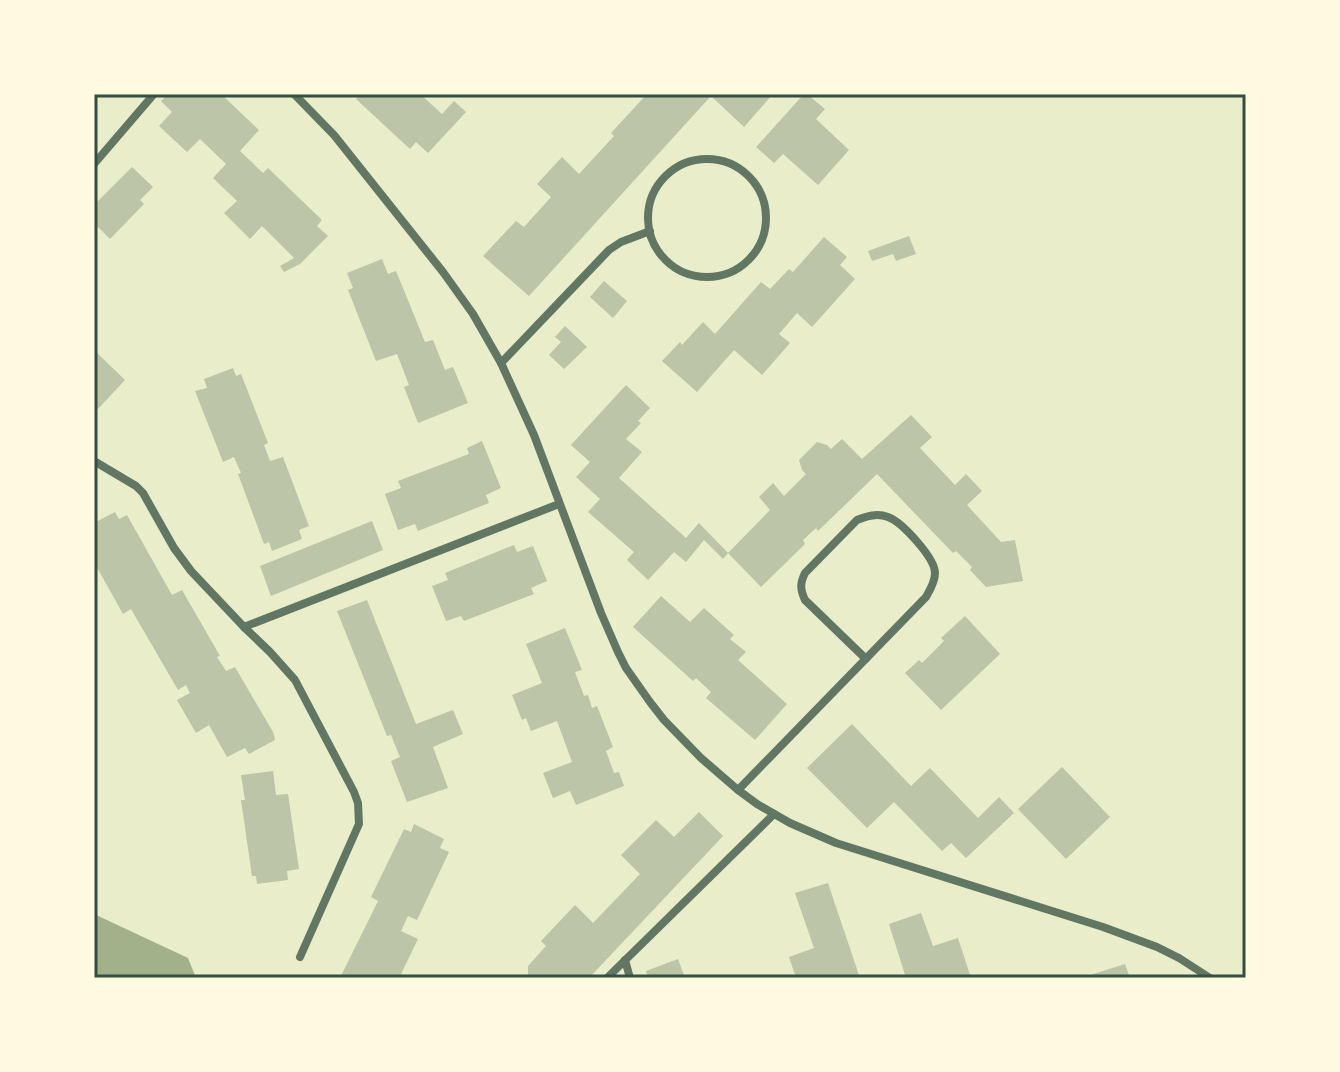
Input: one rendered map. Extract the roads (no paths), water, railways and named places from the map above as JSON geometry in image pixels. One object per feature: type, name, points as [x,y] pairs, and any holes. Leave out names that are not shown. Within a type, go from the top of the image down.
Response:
[{"type":"street","points":[[94,164],[154,94]]},
{"type":"street","points":[[294,94],[334,135],[473,314],[501,363],[534,435],[610,635],[626,668],[664,720],[701,758],[738,790],[774,814],[836,843],[1133,938],[1179,958],[1210,978]]},
{"type":"street","points":[[715,159],[733,165],[749,176],[763,200],[766,219],[759,246],[747,261],[723,274],[695,275],[677,268],[657,249],[650,231],[650,203],[658,186],[671,172],[696,160],[715,159]]},
{"type":"street","points":[[501,363],[609,250],[650,231]]},
{"type":"street","points":[[94,461],[143,493],[183,560],[295,680],[358,803],[356,833],[300,957]]},
{"type":"street","points":[[244,627],[559,504]]},
{"type":"street","points":[[738,790],[866,659],[926,597],[932,586],[935,574],[927,554],[889,517],[878,515],[857,520],[805,573],[800,582],[805,600],[866,659]]},
{"type":"street","points":[[607,978],[774,814]]},
{"type":"street","points":[[625,960],[630,978]]}]
